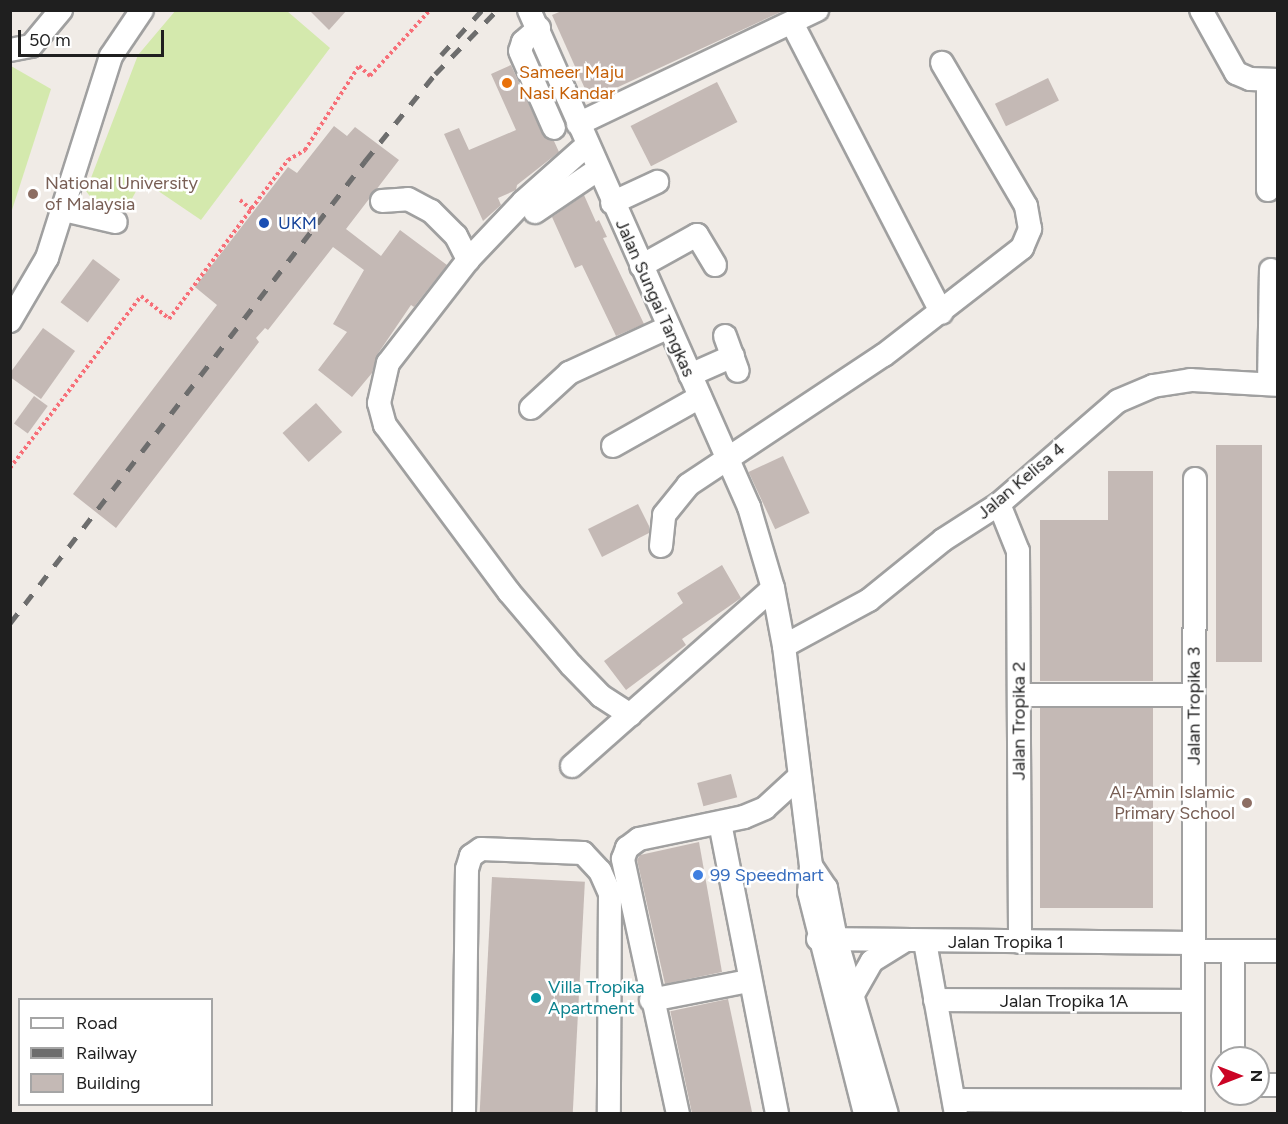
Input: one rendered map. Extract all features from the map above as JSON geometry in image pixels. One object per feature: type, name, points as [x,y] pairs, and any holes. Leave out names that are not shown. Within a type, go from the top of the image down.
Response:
[{"type":"street","points":[[10,50],[37,41],[61,10]]},
{"type":"street","points":[[10,321],[47,258],[64,210],[98,87],[121,38],[142,10]]},
{"type":"street","points":[[578,124],[792,24],[817,10]]},
{"type":"street","points":[[1201,10],[1236,73],[1250,79],[1273,80],[1268,190]]},
{"type":"street","points":[[534,19],[520,51],[554,128]]},
{"type":"street","name":"Jalan Sungai Tangkas","points":[[534,19],[586,146],[749,507],[775,596],[784,646],[811,866]]},
{"type":"street","points":[[792,24],[942,313]]},
{"type":"street","points":[[661,546],[664,515],[680,492],[942,313],[1022,248],[1030,229],[1026,206],[942,63]]},
{"type":"street","points":[[586,146],[523,202],[468,260],[388,363],[379,403],[385,425],[509,592],[571,665],[601,696],[630,715]]},
{"type":"street","points":[[535,212],[597,170]]},
{"type":"street","points":[[612,203],[657,182]]},
{"type":"street","points":[[382,201],[408,199],[431,211],[456,236],[468,260]]},
{"type":"street","points":[[64,210],[116,222]]},
{"type":"street","points":[[641,266],[697,236],[715,265]]},
{"type":"street","points":[[1271,270],[1274,385]]},
{"type":"street","points":[[531,408],[569,373],[669,327]]},
{"type":"street","points":[[690,375],[732,354]]},
{"type":"street","name":"Jalan Kelisa 4","points":[[784,646],[869,600],[944,540],[999,504],[1118,401],[1153,386],[1191,381],[1274,385]]},
{"type":"street","points":[[613,446],[700,397]]},
{"type":"street","name":"Jalan Tropika 3","points":[[1193,1107],[1195,479]]},
{"type":"street","name":"Jalan Tropika 2","points":[[999,504],[1018,551],[1020,942]]},
{"type":"street","points":[[572,766],[630,715],[775,596]]},
{"type":"street","points":[[1018,694],[1194,695]]},
{"type":"street","points":[[678,1113],[651,1000],[623,859],[627,848],[639,839],[720,823],[765,808],[799,777]]},
{"type":"street","points":[[720,823],[749,981],[777,1113]]},
{"type":"street","points":[[464,1113],[467,870],[471,856],[481,849],[583,853],[600,871],[610,893],[609,1113]]},
{"type":"street","points":[[811,866],[828,899],[849,921],[905,940],[935,1000],[955,1107],[1193,1107]]},
{"type":"street","points":[[811,866],[809,892],[852,996],[887,1113]]},
{"type":"street","points":[[828,899],[827,939],[865,1113]]},
{"type":"street","name":"Jalan Tropika 1","points":[[827,939],[1020,942],[1278,951]]},
{"type":"street","points":[[852,996],[872,961],[905,940]]},
{"type":"street","points":[[1233,951],[1233,1046]]},
{"type":"street","points":[[651,1000],[749,981]]},
{"type":"street","name":"Jalan Tropika 1A","points":[[935,1000],[1194,1001]]},
{"type":"path","points":[[10,468],[141,296],[169,319],[288,160],[305,150],[359,66],[370,75],[430,10]]},
{"type":"path","points":[[240,200],[251,209]]},
{"type":"green space","points":[[176,10],[287,11],[330,48],[201,220],[142,180],[127,208],[97,206],[86,191],[138,55]]},
{"type":"green space","points":[[11,66],[51,89],[11,213]]},
{"type":"building","points":[[309,10],[347,10],[329,30]]},
{"type":"building","points":[[564,10],[785,10],[590,100],[552,15]]},
{"type":"building","points":[[511,65],[542,133],[554,141],[559,152],[517,185],[516,190],[498,198],[501,205],[483,221],[444,134],[459,128],[469,150],[516,130],[491,74]]},
{"type":"building","points":[[1048,78],[1059,100],[1006,126],[995,104]]},
{"type":"building","points":[[717,82],[737,122],[651,166],[631,126]]},
{"type":"building","points":[[334,126],[347,136],[355,127],[399,160],[346,229],[381,256],[400,230],[447,265],[414,307],[411,305],[377,355],[372,373],[352,397],[318,370],[347,332],[333,324],[364,270],[333,247],[268,330],[265,328],[256,338],[259,342],[116,528],[73,494],[217,305],[195,287],[288,167],[297,173]]},
{"type":"building","points":[[584,195],[596,222],[599,220],[607,237],[603,238],[644,324],[616,336],[582,265],[575,268],[552,217]]},
{"type":"building","points":[[93,259],[120,279],[88,323],[61,302]]},
{"type":"building","points":[[43,328],[75,351],[41,399],[10,377],[10,373]]},
{"type":"building","points":[[34,396],[48,406],[28,433],[14,424]]},
{"type":"building","points":[[316,403],[342,432],[309,462],[283,433]]},
{"type":"building","points":[[1216,445],[1262,445],[1262,662],[1216,662]]},
{"type":"building","points":[[783,456],[810,513],[775,529],[749,472]]},
{"type":"building","points":[[1108,471],[1153,471],[1153,681],[1040,681],[1040,520],[1108,520]]},
{"type":"building","points":[[638,504],[649,526],[649,533],[602,557],[588,529]]},
{"type":"building","points":[[722,565],[741,598],[682,639],[686,645],[626,690],[604,661],[683,603],[677,593]]},
{"type":"building","points":[[1040,708],[1153,708],[1153,908],[1040,908]]},
{"type":"building","points":[[731,774],[737,797],[703,806],[697,783]]},
{"type":"building","points":[[699,842],[722,972],[665,984],[637,860],[640,855]]},
{"type":"building","name":"Villa Tropika Apartment","points":[[492,877],[585,882],[573,1114],[480,1113]]},
{"type":"building","points":[[728,999],[752,1112],[692,1114],[670,1011]]},
{"type":"railway","points":[[441,55],[482,10]]},
{"type":"railway","points":[[10,623],[365,161],[435,74],[497,10]]},
{"type":"place","name":"Sameer Maju Nasi Kandar","points":[[507,83]]},
{"type":"place","name":"National University of Malaysia","points":[[33,194]]},
{"type":"place","name":"UKM","points":[[264,223]]},
{"type":"place","name":"Al-Amin Islamic Primary School","points":[[1247,803]]},
{"type":"place","name":"99 Speedmart","points":[[698,875]]},
{"type":"place","name":"Villa Tropika Apartment","points":[[536,998]]}]
